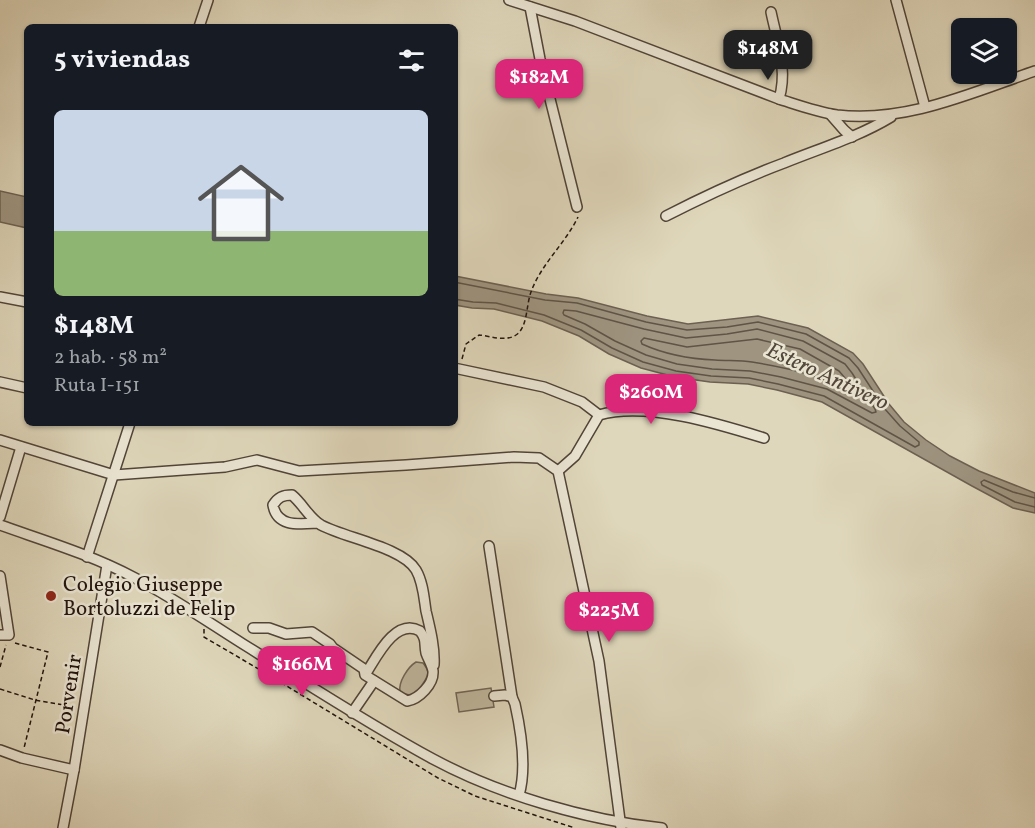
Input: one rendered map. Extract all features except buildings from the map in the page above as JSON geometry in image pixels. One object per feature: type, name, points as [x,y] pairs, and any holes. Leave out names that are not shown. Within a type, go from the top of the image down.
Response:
[{"type":"street","points":[[200,24],[207,0]]},
{"type":"street","points":[[896,0],[925,107]]},
{"type":"street","points":[[514,1],[575,21],[779,99],[830,114],[863,116],[896,114],[925,107],[1035,71]]},
{"type":"street","points":[[530,7],[577,207]]},
{"type":"street","points":[[771,12],[782,64],[783,87],[779,99]]},
{"type":"street","points":[[830,114],[852,136]]},
{"type":"street","points":[[666,216],[748,177],[863,133],[896,114]]},
{"type":"street","points":[[0,297],[24,301]]},
{"type":"street","points":[[458,368],[544,387],[582,402],[599,416]]},
{"type":"street","points":[[0,382],[24,387]]},
{"type":"street","points":[[558,471],[575,456],[599,416],[611,412],[661,412],[764,438]]},
{"type":"street","points":[[87,557],[129,426]]},
{"type":"street","points":[[0,440],[114,475],[225,467],[257,459],[299,471],[514,457],[539,458],[558,471],[599,661],[620,825]]},
{"type":"street","points":[[0,517],[21,447]]},
{"type":"street","points":[[253,628],[269,628],[286,634],[312,632],[364,669],[365,675],[407,702],[418,698],[425,691],[433,675],[433,642],[419,578],[414,567],[392,552],[318,523],[283,521],[274,513],[273,505],[278,498],[292,495],[318,523]]},
{"type":"street","points":[[0,525],[87,557],[135,578],[352,713],[434,760],[482,782],[545,804],[620,825],[662,828]]},
{"type":"street","points":[[489,546],[524,768],[519,795]]},
{"type":"street","name":"Porvenir","points":[[63,828],[107,565]]},
{"type":"street","points":[[0,576],[5,635]]},
{"type":"street","points":[[365,675],[390,637],[410,627],[420,631],[424,636],[433,675]]},
{"type":"street","points":[[352,713],[374,681]]},
{"type":"street","points":[[494,696],[512,697]]},
{"type":"street","points":[[0,750],[22,758],[74,770]]},
{"type":"path","points":[[458,365],[466,344],[471,339],[479,335],[505,339],[518,334],[536,280],[578,219],[577,207]]},
{"type":"path","points":[[0,667],[5,635],[15,643],[48,652],[22,758]]},
{"type":"path","points":[[0,689],[35,700],[84,709]]},
{"type":"shaded area","points":[[416,662],[423,663],[428,674],[417,691],[411,695],[404,694],[400,692],[402,679]]},
{"type":"shaded area","points":[[491,688],[494,707],[459,712],[456,693]]},
{"type":"water","points":[[0,191],[24,196],[24,227],[0,222]]},
{"type":"water","name":"Estero Antivero","points":[[458,277],[578,298],[688,324],[758,316],[808,328],[853,353],[904,422],[926,440],[979,471],[1035,493],[1035,513],[1013,508],[822,402],[748,384],[675,377],[641,368],[609,354],[579,336],[542,321],[494,309],[458,306]]},
{"type":"place","name":"Colegio Giuseppe Bortoluzzi de Felip","points":[[51,596]]}]
